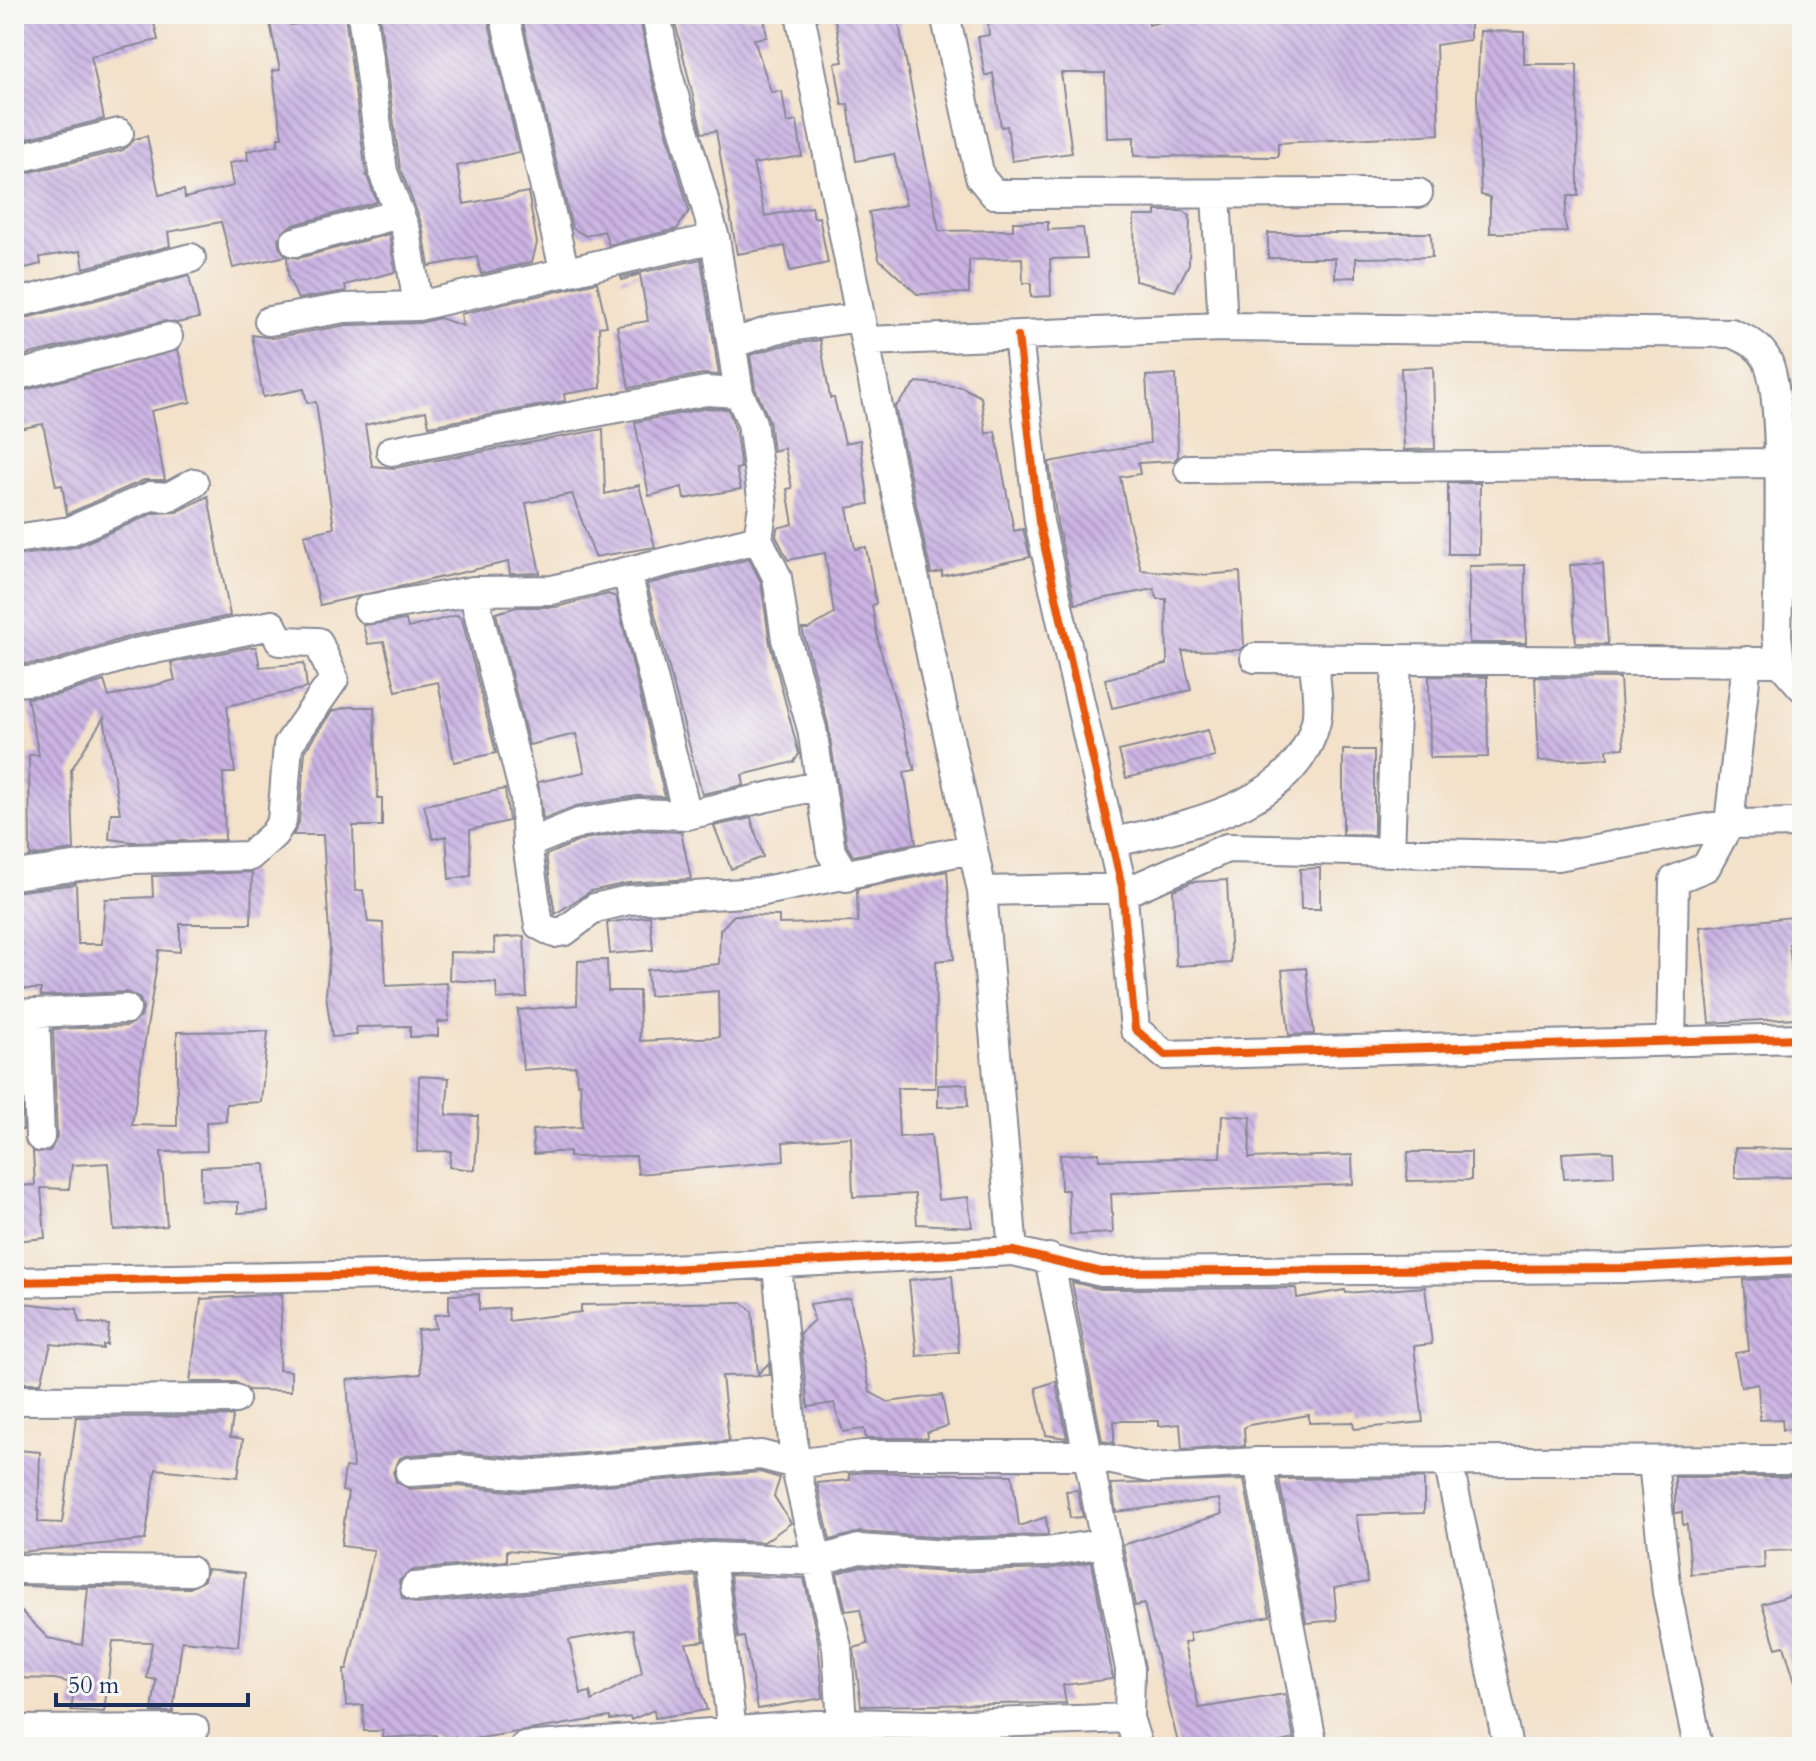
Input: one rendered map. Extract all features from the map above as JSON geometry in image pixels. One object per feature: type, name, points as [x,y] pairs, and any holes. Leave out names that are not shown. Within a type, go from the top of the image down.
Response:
[{"type":"street","points":[[362,14],[383,172],[406,231],[418,306]]},
{"type":"street","points":[[504,14],[565,273]]},
{"type":"street","points":[[656,14],[667,71],[715,238],[734,343],[739,393],[752,423],[763,505],[758,539],[777,577],[786,639],[812,729],[831,852],[846,877]]},
{"type":"street","points":[[800,14],[982,891],[1013,1251]]},
{"type":"street","points":[[945,14],[980,177],[994,194],[1418,193]]},
{"type":"street","points":[[14,159],[119,133]]},
{"type":"street","points":[[1216,194],[1223,327]]},
{"type":"street","points":[[295,242],[399,214]]},
{"type":"street","points":[[269,321],[345,308],[418,306],[715,238]]},
{"type":"street","points":[[14,304],[191,258]]},
{"type":"street","points":[[734,343],[776,329],[863,329],[1018,336],[1223,327],[1731,333],[1751,341],[1765,356],[1773,374],[1777,463],[1790,572],[1780,662]]},
{"type":"street","points":[[1018,336],[1039,522],[1122,887],[1135,1029],[1165,1055],[1802,1038]]},
{"type":"street","points":[[14,376],[168,337]]},
{"type":"street","points":[[391,451],[706,391],[739,393]]},
{"type":"street","points":[[1189,469],[1777,463]]},
{"type":"street","points":[[14,539],[70,531],[151,496],[169,497],[194,483]]},
{"type":"street","points":[[368,609],[473,591],[552,590],[627,573],[698,551],[758,539]]},
{"type":"street","points":[[627,573],[687,815]]},
{"type":"street","points":[[473,591],[525,798],[527,844],[539,925],[554,933],[565,931],[595,908],[629,900],[759,892],[846,877],[971,849]]},
{"type":"street","points":[[14,682],[52,679],[135,653],[272,625],[280,641],[318,642],[334,679],[288,745],[286,804],[282,821],[274,834],[250,856],[132,859],[14,875]]},
{"type":"street","points":[[1255,658],[1314,661],[1780,662],[1802,687]]},
{"type":"street","points":[[1390,851],[1397,659]]},
{"type":"street","points":[[1111,843],[1193,823],[1283,780],[1304,756],[1317,719],[1314,661]]},
{"type":"street","points":[[1671,1042],[1674,880],[1706,867],[1729,824],[1747,661]]},
{"type":"street","points":[[527,844],[579,823],[639,813],[687,815],[821,785]]},
{"type":"street","points":[[982,891],[1135,888],[1227,848],[1558,856],[1729,824],[1802,823]]},
{"type":"street","points":[[40,1137],[24,1013],[126,1009]]},
{"type":"street","points":[[14,1282],[777,1265],[1013,1251],[1101,1272],[1629,1268],[1802,1260]]},
{"type":"street","points":[[1049,1258],[1130,1669],[1129,1718],[1138,1747]]},
{"type":"street","points":[[777,1265],[795,1464],[837,1647],[846,1735]]},
{"type":"street","points":[[14,1400],[235,1399]]},
{"type":"street","points":[[410,1472],[458,1469],[524,1475],[761,1455],[795,1464],[863,1455],[1088,1455],[1151,1468],[1258,1462],[1653,1463],[1802,1460]]},
{"type":"street","points":[[1448,1461],[1508,1747]]},
{"type":"street","points":[[1258,1462],[1313,1747]]},
{"type":"street","points":[[1653,1463],[1667,1593],[1698,1747]]},
{"type":"street","points":[[415,1587],[711,1557],[817,1561],[859,1549],[961,1555],[1046,1552],[1106,1543]]},
{"type":"street","points":[[711,1557],[732,1731]]},
{"type":"street","points":[[14,1569],[190,1571]]},
{"type":"street","points":[[524,1747],[732,1731],[846,1735],[952,1725],[1129,1718]]},
{"type":"street","points":[[14,1730],[194,1729]]},
{"type":"building","points":[[14,14],[152,14],[158,40],[91,56],[104,119],[25,139],[20,114],[14,115]]},
{"type":"building","points":[[268,14],[289,14],[291,25],[345,15],[366,174],[377,202],[290,226],[278,238],[279,247],[286,256],[233,268],[221,222],[168,232],[170,246],[84,268],[81,251],[40,257],[41,264],[14,271],[14,176],[123,150],[135,139],[147,136],[159,195],[184,190],[185,198],[233,186],[229,163],[248,160],[247,151],[278,145],[278,137],[282,137],[272,71],[280,70]]},
{"type":"building","points":[[379,14],[487,14],[519,152],[457,166],[464,204],[528,192],[537,243],[532,262],[481,274],[477,257],[429,266],[422,225],[400,168]]},
{"type":"building","points":[[521,14],[639,14],[651,76],[689,211],[677,229],[609,245],[604,231],[586,236],[572,228]]},
{"type":"building","points":[[673,14],[764,17],[767,37],[754,39],[771,92],[782,91],[787,123],[797,121],[802,156],[753,164],[765,216],[812,207],[814,218],[819,217],[828,263],[790,271],[785,246],[737,254],[716,131],[702,133]]},
{"type":"building","points":[[834,14],[897,14],[939,231],[1013,230],[1013,222],[1048,222],[1048,230],[1083,228],[1087,258],[1050,259],[1051,296],[1031,297],[1031,283],[1023,283],[1022,258],[969,260],[969,293],[917,294],[879,259],[869,212],[906,205],[894,154],[856,161],[848,104],[842,105],[835,63],[843,62]]},
{"type":"building","points":[[1040,14],[1041,20],[1110,19],[1110,14],[1148,14],[1149,25],[1183,16],[1227,21],[1227,17],[1270,14],[1304,22],[1344,18],[1344,14],[1393,18],[1470,14],[1470,40],[1436,45],[1439,134],[1278,143],[1278,157],[1134,156],[1134,137],[1107,138],[1105,73],[1061,73],[1072,153],[1012,161],[1007,126],[1001,127],[993,73],[985,76],[978,37],[989,35],[988,22]]},
{"type":"building","points":[[1480,31],[1524,32],[1524,64],[1577,64],[1578,196],[1568,196],[1564,218],[1567,232],[1490,233],[1490,197],[1481,195],[1477,97]]},
{"type":"building","points":[[1156,211],[1184,211],[1190,216],[1189,264],[1175,291],[1135,281],[1134,216],[1156,216]]},
{"type":"building","points":[[1268,233],[1431,233],[1432,257],[1356,258],[1356,277],[1335,278],[1335,258],[1268,258]]},
{"type":"building","points":[[389,234],[395,272],[345,285],[346,291],[298,299],[288,277],[287,256],[299,258]]},
{"type":"building","points":[[701,259],[719,375],[703,374],[629,388],[617,326],[648,321],[640,274],[622,280],[621,277]]},
{"type":"building","points":[[189,276],[199,318],[177,323],[164,321],[14,358],[14,321]]},
{"type":"building","points":[[597,282],[607,326],[599,327],[601,388],[564,394],[565,401],[429,426],[426,411],[365,425],[372,466],[394,468],[603,429],[605,494],[639,485],[655,547],[595,557],[572,494],[526,503],[540,573],[510,574],[508,562],[320,605],[304,535],[334,528],[316,402],[307,403],[304,389],[263,397],[252,335],[272,338],[347,325],[419,323],[440,318],[463,326],[461,314]]},
{"type":"building","points":[[820,340],[830,398],[834,398],[845,443],[860,440],[869,504],[847,508],[855,549],[866,547],[876,603],[872,606],[879,645],[915,770],[904,772],[916,843],[853,856],[847,846],[828,724],[802,629],[808,629],[834,614],[825,553],[788,560],[776,536],[777,528],[793,524],[787,489],[792,488],[784,448],[773,451],[769,420],[755,388],[750,355],[780,346]]},
{"type":"building","points":[[178,350],[191,402],[151,411],[165,480],[144,480],[67,514],[62,485],[56,486],[43,424],[14,430],[14,393]]},
{"type":"building","points":[[1433,367],[1435,449],[1404,450],[1401,368]]},
{"type":"building","points":[[1176,374],[1178,456],[1174,461],[1138,463],[1140,474],[1120,477],[1141,570],[1203,575],[1240,572],[1244,646],[1240,650],[1182,651],[1191,690],[1112,708],[1105,679],[1167,664],[1166,599],[1157,599],[1154,589],[1075,604],[1057,523],[1049,462],[1150,443],[1146,376]]},
{"type":"building","points":[[917,382],[962,387],[981,397],[986,434],[995,431],[1014,531],[1023,529],[1030,557],[942,576],[942,572],[931,574],[895,407]]},
{"type":"building","points":[[707,408],[728,409],[735,428],[741,468],[736,469],[741,489],[684,499],[682,487],[649,496],[635,422]]},
{"type":"building","points":[[1448,483],[1480,483],[1479,554],[1448,554]]},
{"type":"building","points":[[208,496],[230,616],[131,636],[49,662],[24,664],[14,617],[14,556],[76,547],[154,513],[177,512]]},
{"type":"building","points":[[749,559],[761,582],[770,644],[799,754],[794,762],[742,775],[744,785],[702,794],[647,584]]},
{"type":"building","points":[[1603,563],[1608,644],[1576,643],[1570,565]]},
{"type":"building","points":[[1525,565],[1526,643],[1469,643],[1469,566]]},
{"type":"building","points":[[608,594],[616,597],[665,797],[637,796],[576,806],[543,819],[538,782],[585,772],[576,734],[529,745],[496,613],[517,607],[556,607]]},
{"type":"building","points":[[457,615],[462,619],[496,753],[454,762],[438,682],[396,691],[384,642],[368,644],[363,625],[406,620],[408,628]]},
{"type":"building","points":[[256,647],[260,667],[304,663],[307,688],[227,706],[235,773],[223,773],[225,840],[132,842],[109,839],[111,813],[120,813],[104,717],[71,770],[74,850],[30,856],[29,755],[39,755],[27,698],[57,695],[104,681],[109,697],[175,680],[171,663]]},
{"type":"building","points":[[1429,676],[1487,677],[1488,757],[1430,758]]},
{"type":"building","points":[[1535,677],[1620,678],[1624,748],[1607,749],[1608,758],[1539,761]]},
{"type":"building","points":[[348,707],[374,707],[378,798],[382,798],[382,826],[353,826],[355,891],[363,890],[368,922],[383,923],[386,986],[447,983],[449,1021],[438,1022],[438,1036],[410,1037],[410,1026],[356,1027],[357,1035],[332,1037],[326,995],[330,949],[323,835],[293,835],[299,822],[305,751],[332,711]]},
{"type":"building","points":[[1208,730],[1215,757],[1126,778],[1119,751]]},
{"type":"building","points":[[1343,750],[1374,750],[1374,835],[1343,834]]},
{"type":"building","points":[[505,789],[509,821],[470,830],[471,876],[449,879],[446,836],[433,839],[424,805]]},
{"type":"building","points":[[751,818],[763,857],[731,869],[714,826]]},
{"type":"building","points":[[640,830],[681,832],[691,879],[628,883],[591,891],[555,914],[546,855],[584,839]]},
{"type":"building","points":[[1320,868],[1320,909],[1301,909],[1300,869]]},
{"type":"building","points":[[947,871],[954,959],[936,961],[935,1088],[897,1088],[899,1137],[931,1135],[938,1200],[968,1197],[972,1227],[917,1224],[915,1194],[853,1197],[851,1137],[783,1142],[784,1161],[638,1174],[636,1156],[569,1157],[569,1151],[534,1154],[532,1130],[582,1127],[580,1083],[577,1084],[576,1066],[523,1070],[518,1010],[577,1005],[578,961],[607,960],[608,991],[639,991],[640,1041],[719,1037],[718,991],[649,996],[647,970],[719,964],[720,930],[734,915],[779,916],[779,924],[858,922],[857,889]]},
{"type":"building","points":[[252,872],[251,924],[180,924],[180,952],[159,950],[132,1125],[177,1126],[177,1032],[268,1031],[261,1102],[226,1104],[226,1121],[206,1122],[207,1151],[161,1152],[167,1226],[114,1230],[108,1163],[72,1165],[69,1189],[41,1188],[45,1238],[14,1241],[14,1186],[35,1185],[33,1152],[50,1151],[57,1137],[53,1029],[128,1026],[141,1017],[143,1009],[140,999],[126,992],[41,996],[41,989],[14,989],[14,892],[76,884],[78,944],[102,944],[105,899],[153,897],[152,876]]},
{"type":"building","points":[[1227,880],[1231,963],[1176,966],[1173,890],[1192,882]]},
{"type":"building","points":[[650,916],[653,950],[610,954],[607,923]]},
{"type":"building","points":[[1802,916],[1802,942],[1789,944],[1797,1018],[1710,1023],[1700,927]]},
{"type":"building","points":[[524,936],[527,997],[497,999],[496,983],[449,980],[450,952],[495,953],[494,938]]},
{"type":"building","points":[[1306,968],[1314,1034],[1289,1035],[1282,970]]},
{"type":"building","points":[[419,1076],[449,1078],[446,1115],[478,1116],[475,1170],[449,1167],[451,1151],[417,1152]]},
{"type":"building","points":[[967,1084],[968,1106],[938,1107],[938,1085]]},
{"type":"building","points":[[14,1102],[22,1102],[23,1130],[14,1130]]},
{"type":"building","points":[[1222,1115],[1251,1117],[1249,1158],[1352,1155],[1353,1184],[1111,1194],[1113,1233],[1070,1235],[1068,1190],[1061,1190],[1060,1155],[1099,1153],[1099,1160],[1220,1157]]},
{"type":"building","points":[[1735,1148],[1802,1149],[1802,1177],[1735,1178]]},
{"type":"building","points":[[1408,1152],[1471,1152],[1471,1180],[1407,1181]]},
{"type":"building","points":[[1613,1152],[1614,1176],[1564,1179],[1562,1153]]},
{"type":"building","points":[[265,1164],[268,1211],[238,1213],[238,1202],[201,1201],[201,1167]]},
{"type":"building","points":[[952,1276],[959,1352],[917,1356],[909,1280]]},
{"type":"building","points":[[1802,1277],[1802,1428],[1783,1430],[1782,1419],[1760,1420],[1758,1384],[1741,1387],[1735,1353],[1749,1351],[1743,1280]]},
{"type":"building","points":[[1072,1282],[1101,1289],[1296,1288],[1297,1298],[1345,1290],[1346,1293],[1425,1287],[1432,1344],[1414,1346],[1423,1422],[1354,1429],[1353,1422],[1309,1423],[1309,1415],[1249,1425],[1244,1428],[1245,1446],[1182,1449],[1180,1424],[1159,1426],[1159,1421],[1114,1421],[1114,1443],[1102,1441]]},
{"type":"building","points":[[282,1294],[279,1370],[291,1371],[291,1391],[249,1390],[235,1382],[190,1382],[201,1299]]},
{"type":"building","points":[[479,1294],[479,1310],[508,1308],[509,1321],[581,1312],[581,1305],[742,1302],[752,1311],[758,1374],[769,1363],[770,1375],[722,1376],[729,1441],[524,1458],[460,1452],[409,1455],[400,1458],[393,1472],[396,1482],[410,1489],[458,1486],[522,1492],[760,1472],[780,1478],[774,1496],[791,1523],[764,1542],[709,1540],[566,1555],[507,1550],[507,1561],[413,1570],[399,1581],[402,1598],[417,1604],[696,1576],[704,1641],[686,1643],[707,1710],[655,1718],[654,1710],[631,1720],[630,1717],[610,1720],[610,1717],[456,1742],[455,1737],[437,1740],[436,1735],[383,1738],[383,1731],[364,1731],[363,1705],[346,1706],[344,1670],[347,1670],[374,1550],[341,1546],[348,1492],[342,1491],[345,1467],[353,1468],[347,1380],[421,1374],[417,1330],[436,1328],[434,1315],[449,1314],[449,1295]],"holes":[[[633,1629],[642,1673],[592,1701],[590,1692],[581,1694],[569,1640]]]},
{"type":"building","points":[[850,1298],[870,1392],[888,1402],[942,1395],[948,1426],[927,1432],[927,1438],[866,1438],[864,1429],[843,1432],[834,1403],[808,1407],[800,1333],[814,1320],[810,1304]]},
{"type":"building","points":[[22,1303],[77,1309],[79,1322],[109,1325],[107,1345],[103,1345],[103,1349],[51,1344],[41,1383],[14,1383],[14,1306],[22,1307]]},
{"type":"building","points":[[1056,1381],[1067,1438],[1046,1435],[1036,1388]]},
{"type":"building","points":[[233,1416],[230,1437],[243,1439],[238,1477],[156,1469],[145,1540],[19,1552],[20,1542],[14,1542],[14,1453],[17,1450],[40,1452],[38,1522],[62,1523],[76,1417]]},
{"type":"building","points":[[849,1474],[1012,1475],[1019,1526],[1046,1517],[1048,1535],[947,1538],[860,1532],[830,1540],[817,1483],[850,1480]]},
{"type":"building","points":[[1675,1477],[1797,1477],[1802,1550],[1764,1551],[1765,1568],[1691,1574],[1687,1524],[1683,1525],[1682,1512],[1675,1513]]},
{"type":"building","points":[[1424,1478],[1424,1513],[1356,1515],[1368,1582],[1334,1588],[1337,1620],[1306,1623],[1279,1479]]},
{"type":"building","points":[[1244,1480],[1270,1616],[1189,1633],[1191,1641],[1184,1643],[1199,1708],[1285,1694],[1294,1739],[1260,1747],[1179,1747],[1144,1604],[1135,1606],[1123,1545],[1222,1514],[1219,1499],[1116,1512],[1111,1484]]},
{"type":"building","points":[[1077,1490],[1083,1517],[1070,1518],[1066,1491]]},
{"type":"building","points":[[1092,1562],[1113,1679],[1063,1685],[1066,1703],[861,1706],[854,1648],[868,1644],[860,1609],[846,1611],[837,1573],[861,1566],[948,1572],[1047,1569]]},
{"type":"building","points":[[207,1569],[245,1573],[238,1646],[182,1641],[173,1712],[152,1712],[156,1680],[147,1678],[152,1642],[113,1641],[104,1712],[71,1710],[75,1684],[55,1679],[14,1678],[17,1607],[48,1638],[82,1645],[88,1588],[18,1586],[190,1588],[204,1580]]},
{"type":"building","points":[[730,1575],[804,1578],[818,1641],[823,1698],[758,1709],[744,1637],[738,1638]]},
{"type":"building","points":[[1802,1592],[1802,1689],[1797,1689],[1784,1646],[1776,1648],[1762,1604]]},
{"type":"building","points":[[986,1740],[987,1747],[871,1747],[869,1741]]},
{"type":"cycle path","points":[[1018,336],[1039,522],[1122,887],[1135,1029],[1165,1055],[1802,1038]]},
{"type":"cycle path","points":[[14,1282],[648,1270],[1013,1251],[1101,1272],[1629,1268],[1802,1260]]}]
